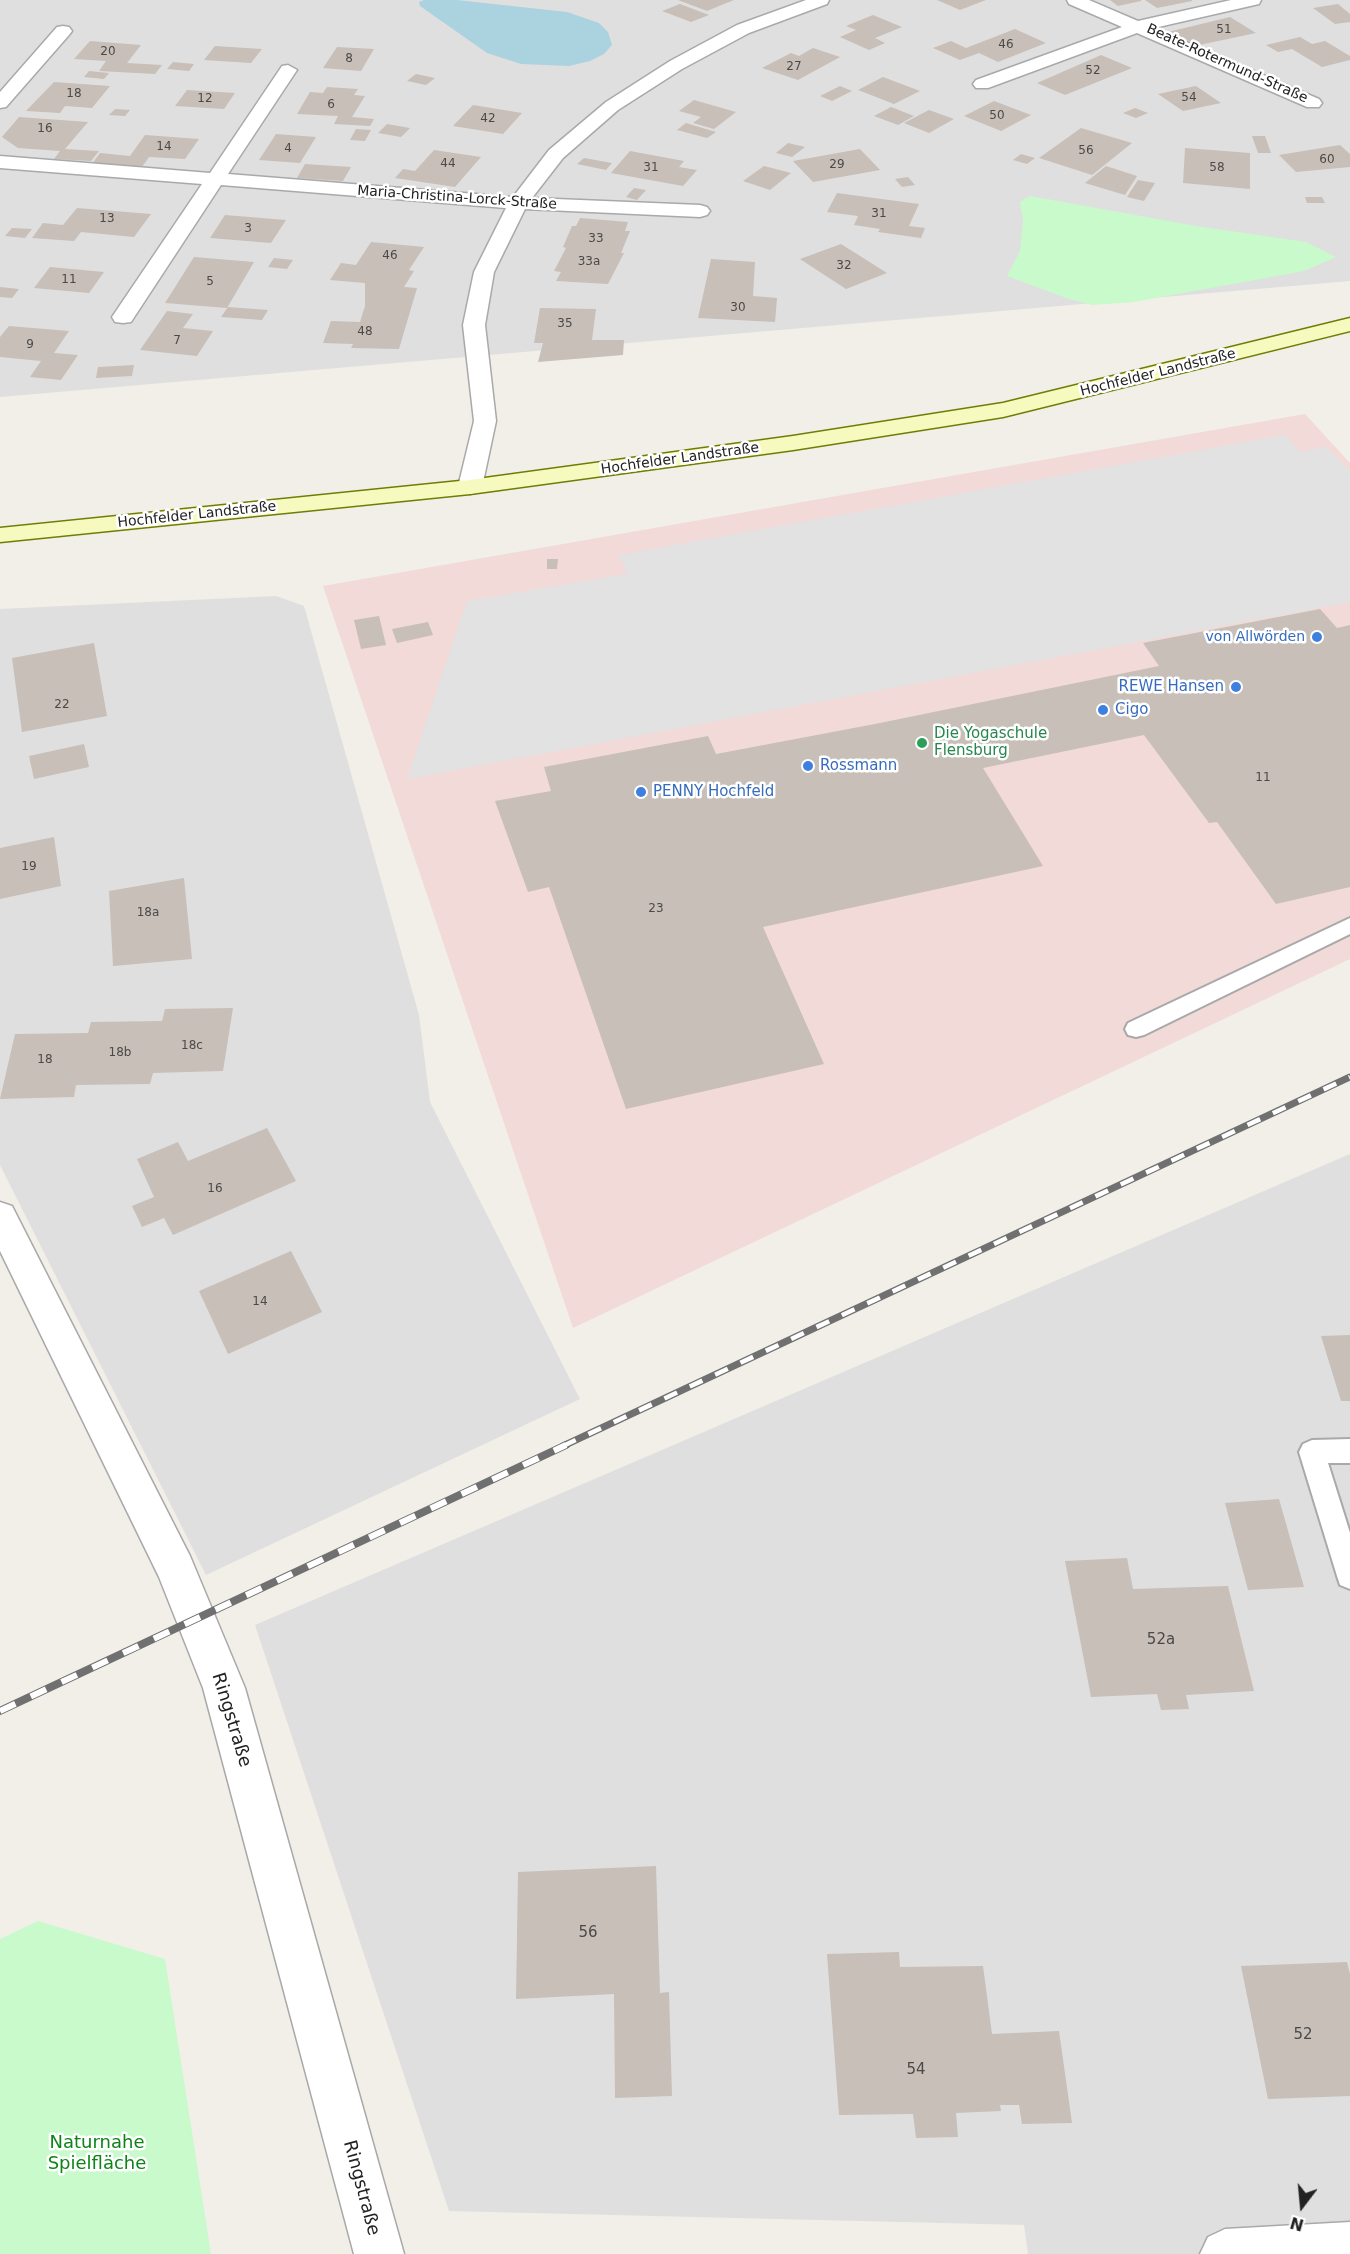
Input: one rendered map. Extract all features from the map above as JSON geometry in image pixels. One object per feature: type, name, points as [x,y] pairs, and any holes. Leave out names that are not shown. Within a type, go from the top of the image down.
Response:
[{"type":"main road","name":"Hochfelder Landstraße","points":[[0,535],[470,487],[781,445],[1003,410],[1350,324]]},
{"type":"street","points":[[470,487],[485,421],[474,325],[483,272],[518,203],[556,154],[612,106],[676,65],[743,30],[821,0]]},
{"type":"street","name":"Beate-Rotermund-Straße","points":[[1075,0],[1140,26],[1313,103]]},
{"type":"street","name":"Beate-Rotermund-Straße","points":[[982,84],[1140,26],[1253,0]]},
{"type":"street","points":[[0,103],[63,31]]},
{"type":"street","points":[[123,317],[288,70]]},
{"type":"street","name":"Maria-Christina-Lorck-Straße","points":[[0,162],[518,203],[700,211]]},
{"type":"street","name":"Ringstraße","points":[[0,1216],[176,1569],[224,1688],[379,2254]]},
{"type":"street","points":[[1225,2254],[1350,2247]]},
{"type":"lane","points":[[1136,1029],[1350,925]]},
{"type":"lane","points":[[1350,1451],[1312,1452],[1350,1576]]},
{"type":"shaded area","points":[[0,0],[1350,0],[1350,281],[0,397]]},
{"type":"shaded area","points":[[1305,414],[1350,463],[1350,959],[573,1328],[323,586]]},
{"type":"shaded area","points":[[1285,435],[1300,452],[1326,447],[1350,471],[1350,602],[407,779],[467,601],[627,574],[619,555]]},
{"type":"shaded area","points":[[276,596],[304,606],[419,1015],[430,1102],[580,1399],[206,1575],[0,1165],[0,609]]},
{"type":"shaded area","points":[[1350,1154],[1350,2254],[1028,2254],[1024,2225],[449,2211],[255,1625]]},
{"type":"green space","points":[[1030,196],[1196,226],[1306,242],[1336,257],[1304,271],[1134,302],[1092,305],[1007,276],[1020,251],[1023,221],[1020,202]]},
{"type":"green space","name":"Naturnahe Spielfläche","points":[[38,1921],[165,1959],[211,2254],[0,2254],[0,1939]]},
{"type":"water","points":[[457,0],[567,12],[599,23],[608,32],[612,45],[604,54],[590,61],[569,66],[521,64],[487,53],[420,6],[419,2]]},
{"type":"building","points":[[678,0],[734,0],[707,11]]},
{"type":"building","points":[[937,0],[986,0],[960,10]]},
{"type":"building","points":[[1110,0],[1141,0],[1141,1],[1118,6]]},
{"type":"building","points":[[1145,0],[1192,0],[1192,1],[1157,8]]},
{"type":"building","points":[[680,4],[709,15],[691,22],[662,11]]},
{"type":"building","points":[[1338,4],[1350,14],[1350,22],[1335,24],[1313,8]]},
{"type":"building","points":[[873,15],[902,27],[875,38],[885,43],[869,50],[840,37],[856,30],[846,26]]},
{"type":"building","points":[[1230,17],[1256,33],[1199,45],[1168,32]]},
{"type":"building","points":[[1015,29],[1046,43],[998,62],[979,53],[960,60],[933,48],[951,41],[966,48]]},
{"type":"building","points":[[1300,37],[1312,44],[1325,41],[1350,56],[1350,60],[1322,67],[1292,49],[1278,52],[1266,45]]},
{"type":"building","points":[[90,41],[141,45],[127,63],[162,65],[155,74],[99,71],[106,61],[74,59]]},
{"type":"building","points":[[215,46],[262,49],[251,63],[204,60]]},
{"type":"building","points":[[337,47],[374,49],[361,71],[323,68]]},
{"type":"building","points":[[813,48],[840,57],[798,80],[762,68],[791,53],[799,56]]},
{"type":"building","points":[[1101,55],[1132,68],[1065,95],[1037,83]]},
{"type":"building","points":[[173,62],[194,64],[189,71],[167,69]]},
{"type":"building","points":[[89,71],[109,73],[104,79],[84,77]]},
{"type":"building","points":[[416,74],[435,78],[426,85],[407,81]]},
{"type":"building","points":[[883,77],[920,91],[894,104],[858,90]]},
{"type":"building","points":[[54,82],[110,86],[92,108],[65,106],[60,113],[26,111]]},
{"type":"building","points":[[840,86],[852,91],[832,101],[820,96]]},
{"type":"building","points":[[1196,86],[1221,103],[1183,111],[1158,94]]},
{"type":"building","points":[[327,87],[358,89],[354,95],[365,96],[352,117],[374,119],[370,126],[334,124],[338,116],[297,114],[310,92],[323,93]]},
{"type":"building","points":[[187,90],[235,93],[224,109],[175,106]]},
{"type":"building","points":[[694,100],[736,112],[714,129],[693,123],[701,117],[679,111]]},
{"type":"building","points":[[994,101],[1031,115],[1001,131],[964,116]]},
{"type":"building","points":[[473,105],[522,113],[503,134],[453,126]]},
{"type":"building","points":[[891,107],[914,116],[898,125],[874,116]]},
{"type":"building","points":[[1135,108],[1148,113],[1136,118],[1123,113]]},
{"type":"building","points":[[115,109],[130,110],[125,116],[109,115]]},
{"type":"building","points":[[929,110],[954,119],[929,133],[904,123]]},
{"type":"building","points":[[19,117],[88,122],[65,149],[99,151],[91,161],[54,159],[60,151],[18,148],[2,137]]},
{"type":"building","points":[[686,123],[716,132],[707,138],[677,130]]},
{"type":"building","points":[[387,124],[410,128],[401,137],[378,133]]},
{"type":"building","points":[[1081,128],[1132,143],[1092,175],[1039,158]]},
{"type":"building","points":[[356,129],[371,130],[365,141],[350,140]]},
{"type":"building","points":[[276,134],[316,137],[300,163],[259,160]]},
{"type":"building","points":[[145,135],[199,139],[185,159],[149,157],[142,167],[92,164],[100,153],[130,156]]},
{"type":"building","points":[[1252,136],[1265,136],[1271,153],[1258,153]]},
{"type":"building","points":[[788,143],[805,147],[792,157],[776,153]]},
{"type":"building","points":[[1340,145],[1350,154],[1350,167],[1296,172],[1279,155]]},
{"type":"building","points":[[1185,148],[1250,153],[1250,189],[1183,183]]},
{"type":"building","points":[[860,149],[880,170],[813,182],[793,161]]},
{"type":"building","points":[[434,150],[481,157],[455,187],[395,178],[403,169],[415,171]]},
{"type":"building","points":[[630,151],[684,161],[679,167],[697,170],[683,186],[611,173]]},
{"type":"building","points":[[1021,154],[1035,158],[1027,164],[1013,160]]},
{"type":"building","points":[[584,158],[612,163],[606,170],[577,164]]},
{"type":"building","points":[[305,164],[351,167],[343,181],[297,178]]},
{"type":"building","points":[[764,166],[791,173],[770,190],[743,181]]},
{"type":"building","points":[[1106,166],[1137,176],[1125,195],[1085,183]]},
{"type":"building","points":[[908,177],[915,185],[902,187],[895,179]]},
{"type":"building","points":[[1138,180],[1155,183],[1144,201],[1127,197]]},
{"type":"building","points":[[634,188],[646,190],[637,200],[626,197]]},
{"type":"building","points":[[837,193],[919,204],[909,226],[925,228],[921,238],[878,232],[880,229],[854,225],[858,216],[827,212]]},
{"type":"building","points":[[1305,197],[1322,197],[1325,203],[1307,203]]},
{"type":"building","points":[[77,208],[151,214],[134,237],[81,232],[74,241],[32,238],[43,223],[63,225]]},
{"type":"building","points":[[225,215],[286,220],[271,243],[210,238]]},
{"type":"building","points":[[580,218],[628,222],[625,231],[630,231],[621,253],[624,253],[608,284],[556,281],[561,272],[554,271],[566,248],[563,247],[572,226],[576,226]]},
{"type":"building","points":[[12,228],[32,229],[25,238],[5,236]]},
{"type":"building","points":[[371,242],[424,247],[409,270],[414,271],[404,287],[417,288],[399,349],[351,348],[353,344],[323,343],[331,321],[360,322],[365,306],[365,283],[330,280],[341,263],[356,265]]},
{"type":"building","points":[[841,244],[887,273],[846,289],[800,259]]},
{"type":"building","points":[[194,257],[254,262],[227,308],[165,303]]},
{"type":"building","points":[[274,258],[293,260],[287,269],[268,267]]},
{"type":"building","points":[[711,259],[755,262],[753,296],[777,298],[775,322],[698,318]]},
{"type":"building","points":[[50,267],[104,272],[89,293],[34,288]]},
{"type":"building","points":[[0,287],[19,289],[12,298],[0,297]]},
{"type":"building","points":[[228,307],[268,310],[262,320],[221,317]]},
{"type":"building","points":[[540,308],[596,309],[592,340],[624,340],[623,355],[538,362],[543,343],[534,343]]},
{"type":"building","points":[[167,311],[193,314],[183,328],[213,331],[197,356],[140,350]]},
{"type":"building","points":[[9,326],[69,331],[54,353],[78,355],[61,380],[30,377],[41,361],[0,357],[0,337]]},
{"type":"building","points":[[134,365],[132,376],[96,378],[98,367]]},
{"type":"building","points":[[547,559],[558,559],[557,569],[547,569]]},
{"type":"building","points":[[1320,609],[1337,628],[1350,625],[1350,887],[1276,904],[1217,822],[1209,823],[1144,735],[983,768],[1043,866],[763,927],[824,1064],[626,1109],[549,887],[528,892],[495,801],[551,791],[544,767],[708,736],[716,754],[875,724],[1159,666],[1143,643]]},
{"type":"building","points":[[379,616],[386,645],[361,649],[354,620]]},
{"type":"building","points":[[428,622],[433,635],[397,643],[392,629]]},
{"type":"building","points":[[94,643],[107,716],[22,732],[12,658]]},
{"type":"building","points":[[84,744],[89,767],[34,779],[29,756]]},
{"type":"building","points":[[54,837],[61,886],[0,899],[0,848]]},
{"type":"building","points":[[184,878],[192,959],[113,966],[109,891]]},
{"type":"building","points":[[233,1008],[223,1071],[153,1073],[150,1084],[76,1085],[74,1097],[0,1099],[15,1034],[88,1033],[91,1022],[162,1021],[165,1009]]},
{"type":"building","points":[[267,1128],[296,1181],[173,1235],[164,1218],[142,1227],[132,1206],[154,1197],[137,1159],[178,1142],[188,1161]]},
{"type":"building","points":[[291,1251],[322,1312],[228,1354],[199,1291]]},
{"type":"building","points":[[1350,1335],[1350,1401],[1341,1401],[1321,1336]]},
{"type":"building","points":[[1279,1499],[1304,1587],[1248,1590],[1225,1503]]},
{"type":"building","points":[[1127,1558],[1133,1589],[1228,1586],[1254,1691],[1186,1695],[1189,1709],[1161,1710],[1157,1694],[1091,1697],[1065,1561]]},
{"type":"building","points":[[656,1866],[660,1993],[669,1992],[672,2096],[615,2098],[614,1994],[516,1999],[518,1872]]},
{"type":"building","points":[[899,1952],[900,1967],[983,1966],[992,2034],[1059,2031],[1072,2123],[1022,2124],[1019,2105],[1000,2105],[1001,2111],[956,2113],[958,2137],[916,2138],[913,2114],[839,2115],[827,1954]]},
{"type":"building","points":[[1347,1962],[1350,1974],[1350,2096],[1268,2099],[1241,1966]]},
{"type":"railway","points":[[563,1446],[1350,1077]]},
{"type":"railway","points":[[0,1711],[566,1445]]},
{"type":"place","name":"von Allwörden","points":[[1317,637]]},
{"type":"place","name":"REWE Hansen","points":[[1236,687]]},
{"type":"place","name":"Cigo","points":[[1103,710]]},
{"type":"place","name":"Die Yogaschule Flensburg","points":[[922,743]]},
{"type":"place","name":"Rossmann","points":[[808,766]]},
{"type":"place","name":"PENNY Hochfeld","points":[[641,792]]}]
